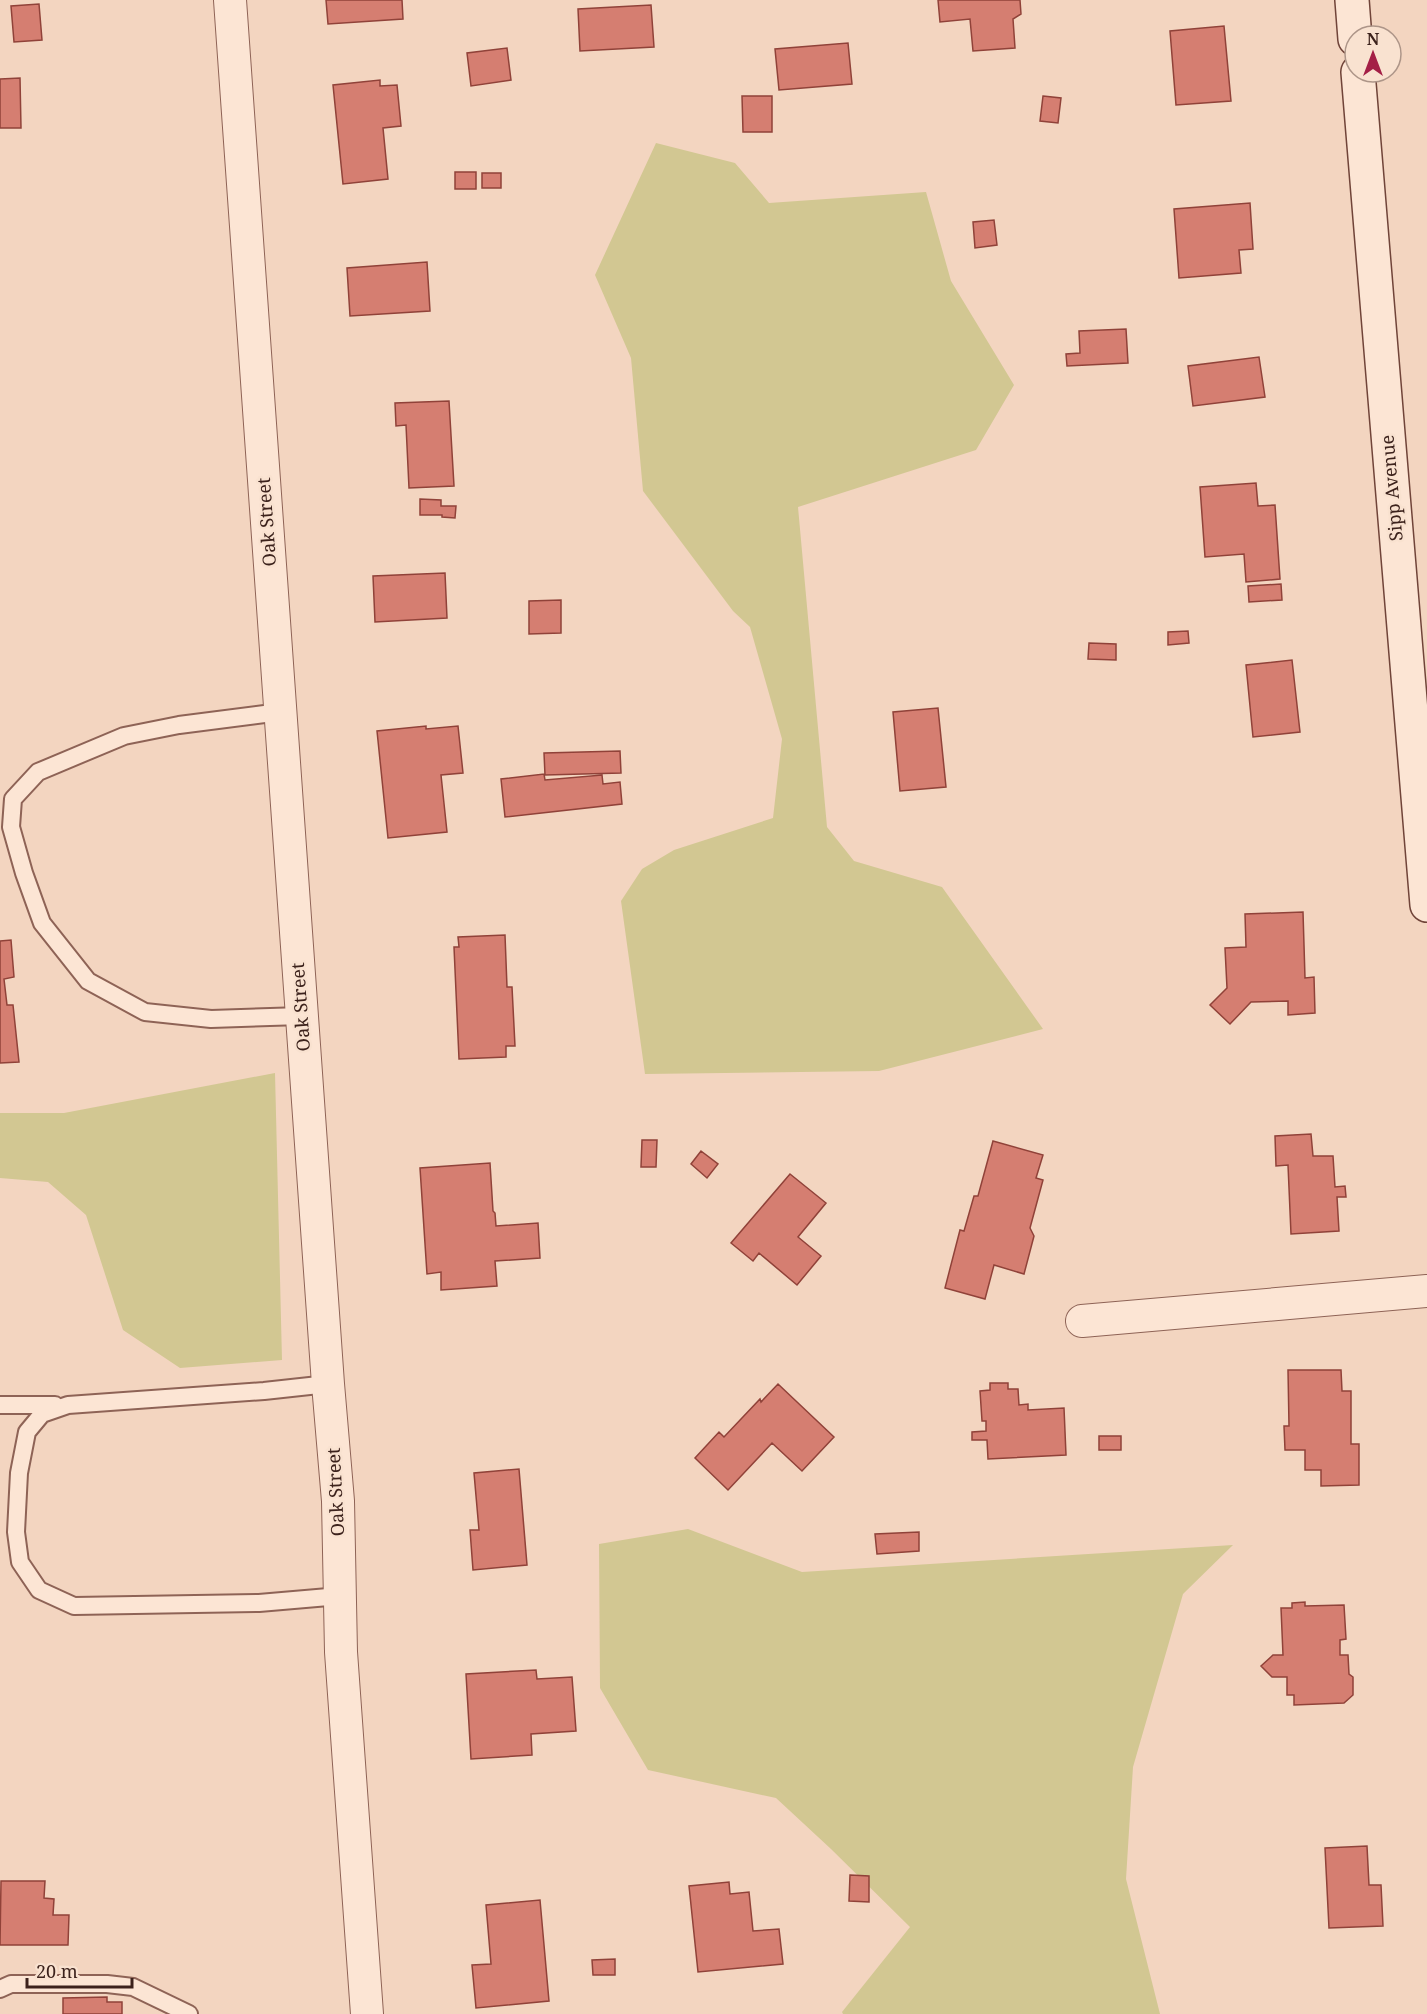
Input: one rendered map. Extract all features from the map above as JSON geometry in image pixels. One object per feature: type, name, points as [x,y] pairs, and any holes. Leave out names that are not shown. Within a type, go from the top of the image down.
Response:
[{"type":"street","name":"Oak Street","points":[[230,0],[338,1501],[341,1652],[367,2014]]},
{"type":"street","points":[[1352,0],[1354,24]]},
{"type":"street","name":"Sipp Avenue","points":[[1359,84],[1418,681],[1427,905]]},
{"type":"street","points":[[1082,1321],[1427,1291]]},
{"type":"lane","points":[[280,712],[179,725],[124,736],[38,772],[13,799],[11,828],[42,923],[88,981],[145,1012],[211,1019],[302,1016]]},
{"type":"lane","points":[[0,1405],[68,1405],[264,1391],[328,1384]]},
{"type":"lane","points":[[68,1405],[42,1414],[27,1432],[19,1473],[16,1532],[20,1562],[39,1590],[74,1606],[259,1603],[340,1596]]},
{"type":"lane","points":[[0,1989],[11,1984],[107,1984],[133,1987],[189,2014]]},
{"type":"shaded area","points":[[656,143],[735,163],[769,203],[926,192],[951,281],[1014,385],[976,450],[798,507],[827,827],[854,861],[942,887],[1043,1029],[879,1071],[645,1074],[621,901],[642,869],[674,850],[773,818],[782,739],[750,627],[733,611],[643,491],[631,358],[595,275]]},
{"type":"shaded area","points":[[275,1073],[282,1360],[180,1368],[123,1330],[86,1215],[48,1182],[0,1178],[0,1113],[64,1113]]},
{"type":"shaded area","points":[[688,1529],[802,1572],[1233,1545],[1183,1594],[1133,1767],[1126,1879],[1160,2014],[843,2014],[842,2012],[910,1927],[776,1798],[648,1770],[600,1688],[599,1544]]},
{"type":"building","points":[[326,0],[402,0],[403,19],[328,24]]},
{"type":"building","points":[[938,0],[1020,0],[1021,14],[1013,19],[1015,48],[973,51],[970,19],[940,22]]},
{"type":"building","points":[[39,4],[42,40],[14,42],[11,6]]},
{"type":"building","points":[[651,5],[654,47],[580,51],[578,9]]},
{"type":"building","points":[[1224,26],[1231,101],[1176,105],[1170,31]]},
{"type":"building","points":[[848,43],[852,84],[779,90],[775,49]]},
{"type":"building","points":[[507,48],[511,80],[471,86],[467,53]]},
{"type":"building","points":[[20,78],[21,128],[0,128],[0,79]]},
{"type":"building","points":[[380,80],[380,86],[397,85],[401,126],[383,128],[388,179],[343,184],[333,85]]},
{"type":"building","points":[[742,96],[772,96],[772,132],[743,132]]},
{"type":"building","points":[[1043,96],[1061,98],[1058,123],[1040,121]]},
{"type":"building","points":[[455,172],[476,172],[476,189],[455,189]]},
{"type":"building","points":[[482,173],[501,173],[501,188],[482,188]]},
{"type":"building","points":[[1250,203],[1253,249],[1239,250],[1241,273],[1179,278],[1174,209]]},
{"type":"building","points":[[994,220],[997,245],[975,248],[973,222]]},
{"type":"building","points":[[427,262],[430,311],[350,316],[347,268]]},
{"type":"building","points":[[1126,329],[1128,363],[1067,366],[1066,354],[1080,353],[1079,331]]},
{"type":"building","points":[[1259,357],[1265,397],[1193,406],[1188,366]]},
{"type":"building","points":[[449,401],[454,486],[409,488],[406,425],[396,426],[395,403]]},
{"type":"building","points":[[1256,483],[1258,506],[1275,505],[1280,579],[1246,582],[1244,554],[1205,557],[1200,487]]},
{"type":"building","points":[[420,499],[441,500],[441,506],[456,506],[455,518],[442,517],[442,515],[420,515]]},
{"type":"building","points":[[445,573],[447,618],[375,622],[373,576]]},
{"type":"building","points":[[1281,584],[1282,600],[1249,602],[1248,586]]},
{"type":"building","points":[[561,600],[561,633],[529,634],[529,601]]},
{"type":"building","points":[[1188,631],[1189,643],[1168,645],[1168,632]]},
{"type":"building","points":[[1089,643],[1116,644],[1116,660],[1088,659]]},
{"type":"building","points":[[1292,660],[1300,732],[1253,737],[1246,665]]},
{"type":"building","points":[[938,708],[946,787],[900,791],[893,712]]},
{"type":"building","points":[[426,726],[426,729],[458,726],[463,773],[441,775],[447,832],[388,838],[377,731]]},
{"type":"building","points":[[620,751],[621,773],[545,775],[544,753]]},
{"type":"building","points":[[544,774],[545,780],[602,775],[603,784],[620,782],[622,804],[505,817],[501,779]]},
{"type":"building","points":[[1303,912],[1305,978],[1314,977],[1315,1013],[1288,1015],[1288,1001],[1251,1002],[1230,1024],[1210,1005],[1227,988],[1225,948],[1246,947],[1245,914]]},
{"type":"building","points":[[505,935],[507,987],[512,987],[515,1046],[506,1046],[506,1057],[459,1059],[454,947],[459,947],[458,937]]},
{"type":"building","points":[[11,940],[14,977],[4,979],[7,1005],[13,1005],[19,1062],[0,1063],[0,941]]},
{"type":"building","points":[[1311,1134],[1313,1156],[1333,1156],[1335,1187],[1345,1186],[1346,1197],[1337,1197],[1339,1231],[1291,1234],[1288,1165],[1276,1166],[1275,1136]]},
{"type":"building","points":[[642,1140],[657,1140],[656,1167],[641,1167]]},
{"type":"building","points":[[993,1141],[1043,1155],[1036,1178],[1043,1180],[1030,1228],[1034,1236],[1024,1274],[994,1265],[985,1299],[945,1288],[960,1230],[964,1231],[974,1196],[978,1196]]},
{"type":"building","points":[[701,1151],[718,1164],[707,1178],[691,1164]]},
{"type":"building","points":[[490,1163],[496,1226],[538,1223],[540,1258],[495,1261],[497,1286],[441,1290],[441,1272],[427,1274],[420,1168]]},
{"type":"building","points":[[790,1174],[826,1203],[798,1237],[821,1256],[797,1285],[759,1253],[753,1261],[731,1243]]},
{"type":"building","points":[[1288,1370],[1341,1370],[1342,1391],[1351,1391],[1351,1444],[1359,1444],[1359,1485],[1321,1486],[1321,1470],[1305,1470],[1305,1450],[1285,1450],[1284,1426],[1289,1426]]},
{"type":"building","points":[[990,1383],[1008,1383],[1008,1389],[1018,1389],[1019,1405],[1028,1404],[1028,1410],[1064,1408],[1066,1455],[988,1459],[987,1440],[972,1440],[972,1432],[986,1431],[986,1421],[982,1421],[980,1391],[990,1390]]},
{"type":"building","points":[[778,1384],[834,1437],[802,1471],[772,1443],[728,1490],[695,1458],[719,1432],[724,1437],[760,1399],[761,1402]]},
{"type":"building","points":[[1099,1436],[1121,1436],[1121,1450],[1099,1450]]},
{"type":"building","points":[[519,1469],[527,1565],[473,1570],[470,1530],[479,1530],[474,1473]]},
{"type":"building","points":[[919,1532],[919,1551],[877,1554],[875,1534]]},
{"type":"building","points":[[1305,1602],[1305,1606],[1344,1605],[1346,1639],[1340,1640],[1340,1655],[1348,1655],[1349,1674],[1353,1677],[1353,1695],[1344,1703],[1294,1705],[1294,1695],[1287,1695],[1287,1677],[1272,1677],[1261,1666],[1273,1655],[1283,1655],[1281,1608],[1292,1608],[1292,1603]]},
{"type":"building","points":[[536,1670],[537,1679],[572,1677],[576,1731],[531,1734],[532,1755],[471,1759],[466,1674]]},
{"type":"building","points":[[1367,1846],[1369,1885],[1381,1885],[1383,1926],[1329,1928],[1325,1848]]},
{"type":"building","points":[[850,1875],[869,1876],[869,1902],[849,1901]]},
{"type":"building","points":[[1,1881],[45,1881],[44,1898],[54,1899],[53,1915],[69,1915],[68,1945],[0,1945]]},
{"type":"building","points":[[729,1882],[730,1894],[749,1892],[753,1931],[779,1929],[783,1964],[698,1972],[689,1886]]},
{"type":"building","points":[[540,1900],[549,2001],[476,2008],[472,1965],[491,1964],[486,1905]]},
{"type":"building","points":[[615,1959],[615,1975],[593,1975],[592,1960]]},
{"type":"building","points":[[107,1997],[107,2002],[122,2002],[122,2014],[63,2014],[63,1998]]}]
